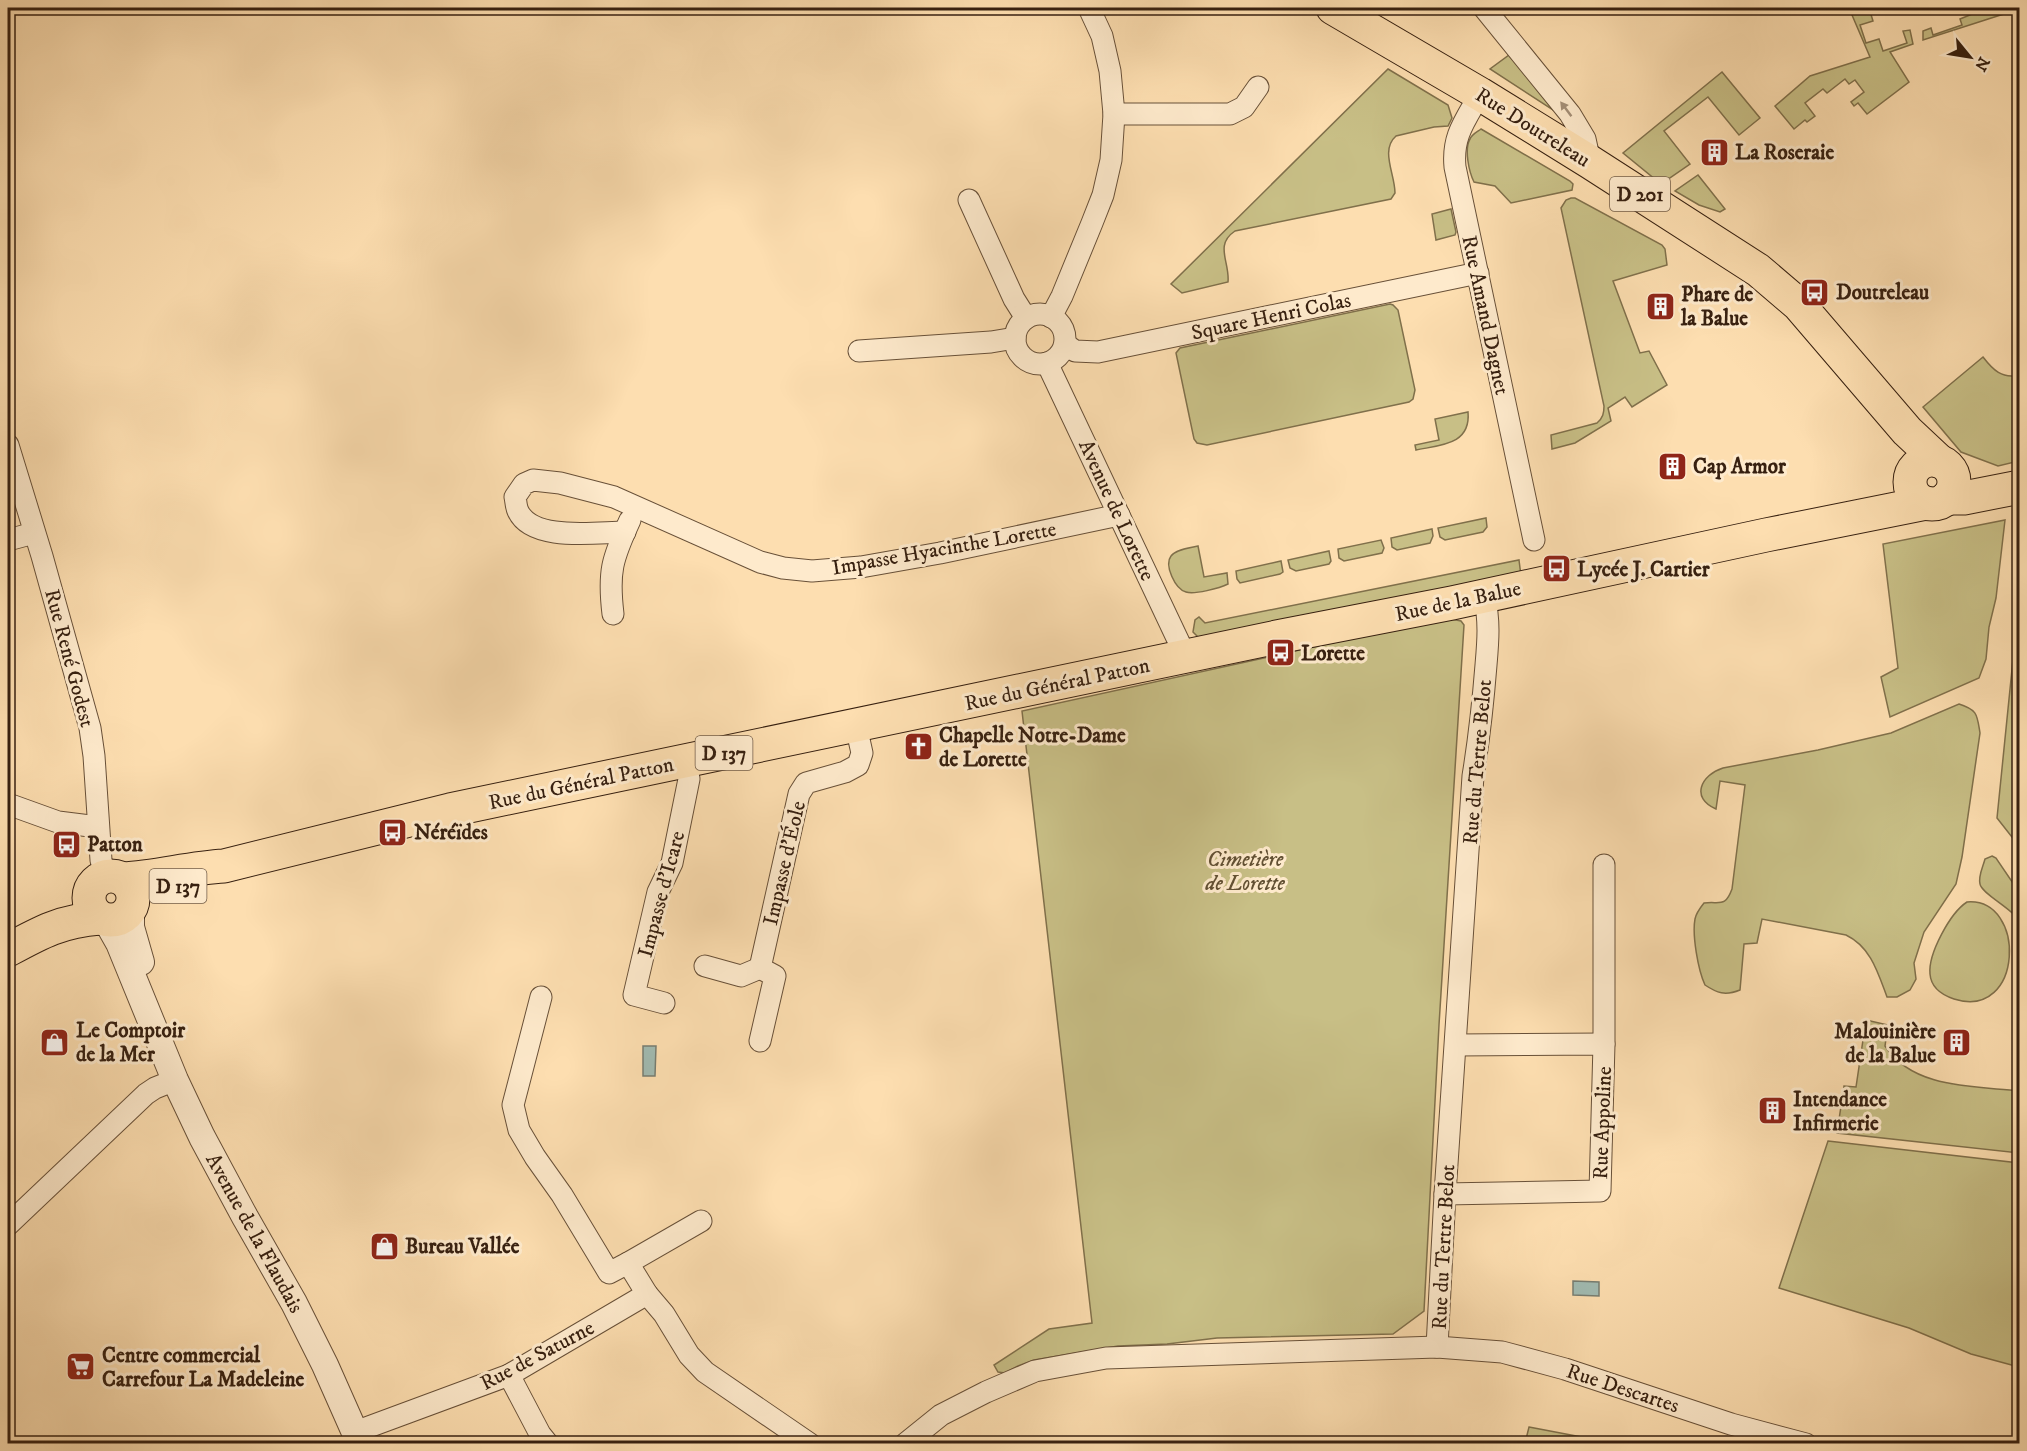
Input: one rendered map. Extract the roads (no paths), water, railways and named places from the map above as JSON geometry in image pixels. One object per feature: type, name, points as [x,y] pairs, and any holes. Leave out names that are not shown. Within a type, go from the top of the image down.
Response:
[{"type":"main road","name":"Rue Doutreleau","points":[[1333,8],[1480,94],[1758,270],[1783,290],[1831,340],[1907,431],[1931,481]]},
{"type":"main road","name":"Rue de la Balue","points":[[1186,657],[1869,514],[1931,481],[2019,473]]},
{"type":"main road","name":"Rue de la Balue","points":[[1931,481],[1964,498],[2019,487]]},
{"type":"main road","name":"Rue du Général Patton","points":[[8,932],[113,900],[155,894],[201,879],[224,866],[450,810],[1186,657]]},
{"type":"main road","name":"Rue du Général Patton","points":[[8,950],[56,925],[76,920],[113,900]]},
{"type":"street","points":[[1051,317],[1062,296],[1103,195],[1111,160],[1114,114],[1110,71],[1102,36],[1089,8]]},
{"type":"street","points":[[1484,8],[1570,114],[1585,139],[1590,162]]},
{"type":"street","points":[[1114,114],[1230,114],[1244,107],[1258,87]]},
{"type":"street","name":"Rue Amand Dagnet","points":[[1480,94],[1456,136],[1454,153],[1534,540]]},
{"type":"street","points":[[969,200],[1014,299],[1026,318]]},
{"type":"street","name":"Square Henri Colas","points":[[1065,344],[1075,351],[1098,352],[1478,273]]},
{"type":"street","points":[[1042,314],[1051,317],[1062,328],[1065,344],[1059,356],[1047,363],[1032,363],[1024,359],[1016,346],[1017,330],[1026,318],[1042,314]]},
{"type":"street","points":[[859,351],[991,342],[1015,338]]},
{"type":"street","name":"Avenue de Lorette","points":[[1047,363],[1186,657]]},
{"type":"street","name":"Rue René Godest","points":[[8,445],[90,729],[101,860],[113,900]]},
{"type":"street","name":"Impasse Hyacinthe Lorette","points":[[624,532],[547,532],[527,523],[518,511],[515,497],[524,484],[533,480],[560,483],[614,497],[637,506],[760,562],[812,572],[861,567],[940,553],[1119,515]]},
{"type":"street","points":[[613,614],[610,584],[613,560],[637,506]]},
{"type":"street","points":[[8,540],[34,533]]},
{"type":"street","name":"Rue du Tertre Belot","points":[[905,1443],[941,1415],[986,1392],[1035,1371],[1064,1365],[1106,1358],[1437,1347],[1473,776],[1483,715],[1488,634],[1488,614],[1484,596]]},
{"type":"street","name":"Impasse d'Éole","points":[[760,968],[800,794],[806,783],[845,772],[858,765],[862,753],[856,726]]},
{"type":"street","name":"Impasse d'Icare","points":[[664,1003],[634,995],[658,892],[672,863],[689,780],[686,761]]},
{"type":"street","points":[[8,804],[58,822],[98,827]]},
{"type":"street","name":"Rue Appoline","points":[[1445,1194],[1600,1191],[1604,1044],[1604,865]]},
{"type":"street","name":"Avenue de la Flaudais","points":[[113,900],[119,943],[175,1080],[224,1179],[294,1303],[358,1438]]},
{"type":"street","points":[[705,966],[741,976],[760,968],[775,976],[760,1041]]},
{"type":"street","points":[[541,997],[513,1105],[519,1130],[609,1273],[701,1221]]},
{"type":"street","name":"Rue Appoline","points":[[1456,1045],[1604,1044]]},
{"type":"street","points":[[8,1225],[146,1094],[175,1080]]},
{"type":"street","points":[[628,1263],[646,1294],[664,1314],[689,1355],[705,1372],[810,1443]]},
{"type":"street","name":"Rue de Saturne","points":[[358,1438],[508,1375],[646,1294]]},
{"type":"street","name":"Rue Descartes","points":[[1437,1347],[1477,1349],[1513,1355],[1565,1369],[1731,1424],[1806,1443]]},
{"type":"street","points":[[508,1375],[540,1434],[548,1443]]},
{"type":"water","points":[[643,1046],[656,1046],[655,1076],[643,1076]]},
{"type":"water","points":[[1573,1281],[1599,1282],[1599,1296],[1573,1295]]},
{"type":"place","name":"La Roseraie","points":[[1714,152]]},
{"type":"place","name":"Doutreleau","points":[[1815,292]]},
{"type":"place","name":"Phare de la Balue","points":[[1660,306]]},
{"type":"place","name":"Cap Armor","points":[[1672,466]]},
{"type":"place","name":"Lycée J. Cartier","points":[[1556,569]]},
{"type":"place","name":"Lorette","points":[[1280,653]]},
{"type":"place","name":"Chapelle Notre-Dame de Lorette","points":[[918,747]]},
{"type":"place","name":"Néréïdes","points":[[393,832]]},
{"type":"place","name":"Patton","points":[[66,844]]},
{"type":"place","name":"Le Comptoir de la Mer","points":[[55,1042]]},
{"type":"place","name":"Malouinière de la Balue","points":[[1957,1043]]},
{"type":"place","name":"Intendance Infirmerie","points":[[1772,1111]]},
{"type":"place","name":"Bureau Vallée","points":[[384,1246]]},
{"type":"place","name":"Centre commercial Carrefour La Madeleine","points":[[81,1367]]},
{"type":"park label","name":"Cimetière de Lorette","points":[[1245,871]]}]
